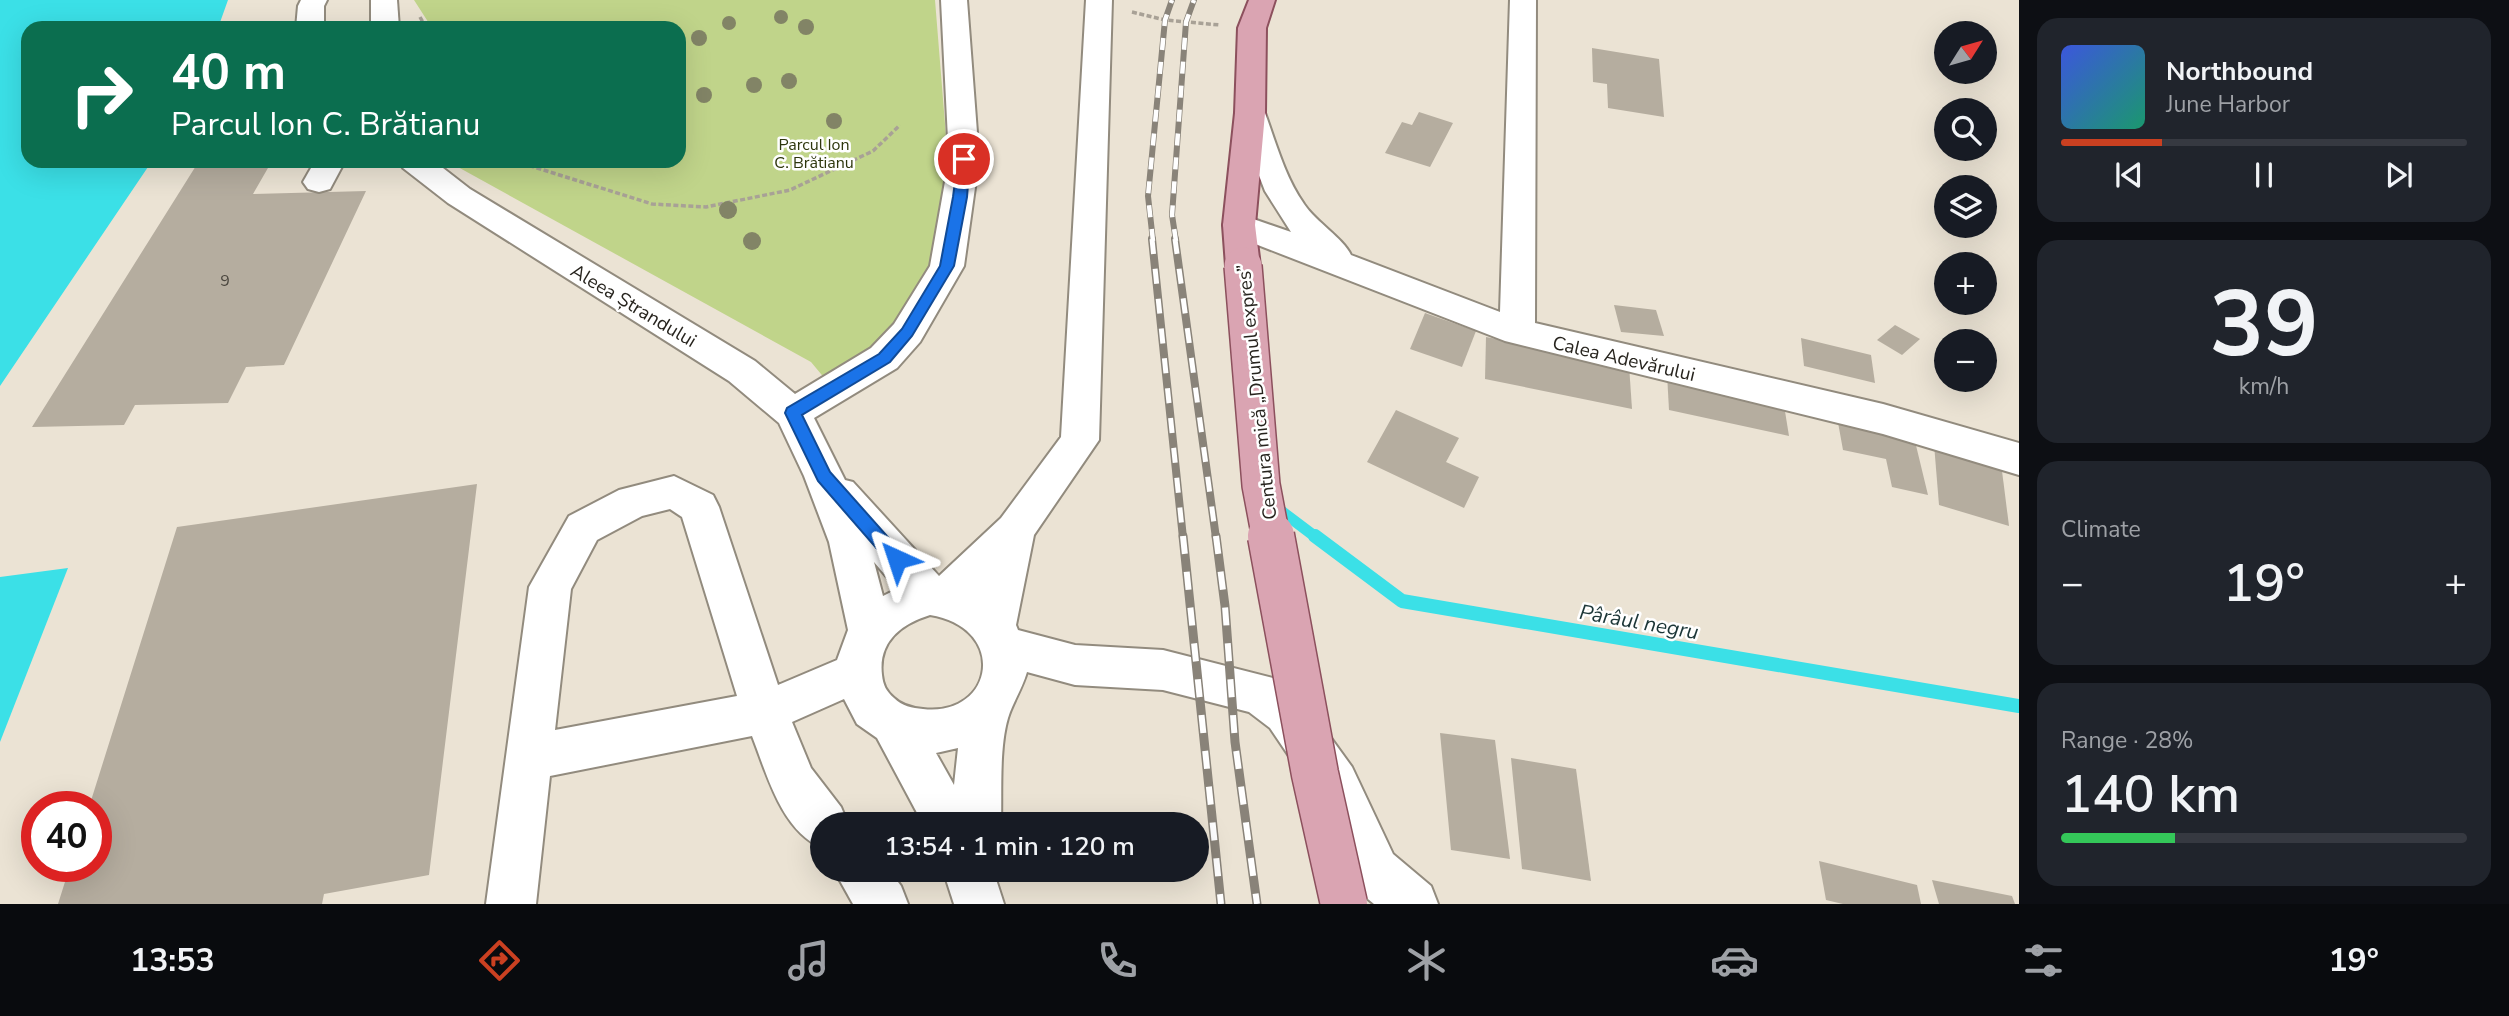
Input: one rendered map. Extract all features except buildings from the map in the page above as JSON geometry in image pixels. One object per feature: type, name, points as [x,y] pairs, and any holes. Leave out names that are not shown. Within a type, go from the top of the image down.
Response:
[{"type":"main road","name":"Centura mică „Drumul expres”","points":[[1262,0],[1252,28],[1250,113],[1239,225],[1261,485],[1315,774],[1344,904]]},
{"type":"street","points":[[310,21],[314,0]]},
{"type":"street","points":[[384,0],[386,21]]},
{"type":"street","points":[[793,413],[884,358],[907,332],[947,266],[964,159],[954,0]]},
{"type":"street","points":[[1517,332],[1523,0]]},
{"type":"street","points":[[1075,665],[993,699],[965,724],[940,733],[916,732],[894,724],[875,711],[863,693],[864,652],[884,615],[903,604],[937,596],[1015,530],[1080,440],[1099,2]]},
{"type":"street","points":[[1250,113],[1283,201],[1315,240],[1356,270]]},
{"type":"street","name":"Aleea Ștrandului","points":[[423,168],[459,196],[742,372],[793,413],[824,477],[849,542],[864,652]]},
{"type":"street","name":"Calea Adevărului","points":[[1239,225],[1517,332],[1883,419],[2019,459]]},
{"type":"street","name":"Aleea Ștrandului","points":[[824,477],[937,596]]},
{"type":"street","points":[[511,904],[550,587],[583,528],[633,502],[674,492],[699,506],[765,712],[794,784],[815,812]]},
{"type":"street","points":[[977,812],[978,777],[993,699],[1005,667],[999,636],[1015,530]]},
{"type":"street","points":[[937,596],[979,611],[999,636],[1075,665],[1163,670],[1261,694],[1286,713],[1335,783],[1375,872],[1413,904]]},
{"type":"street","points":[[528,758],[765,712],[864,652]]},
{"type":"street","points":[[894,724],[942,812]]},
{"type":"street","points":[[867,882],[883,904]]},
{"type":"path","points":[[1099,2],[1165,20],[1252,28]]},
{"type":"path","points":[[537,168],[652,204],[706,207],[790,190],[873,151],[900,125]]},
{"type":"green space","name":"Parcul Ion C. Brătianu","points":[[414,0],[935,0],[948,161],[925,294],[873,355],[826,380],[811,362],[460,168],[686,168],[686,21],[428,21]]},
{"type":"water","points":[[0,0],[228,0],[220,21],[21,21],[21,168],[147,168],[0,386]]},
{"type":"water","points":[[68,568],[0,742],[0,577]]},
{"type":"waterway","name":"Pârâul negru","points":[[1280,510],[1317,538]]},
{"type":"waterway","name":"Pârâul negru","points":[[1315,536],[1402,601],[2019,706]]},
{"type":"railway","points":[[1153,241],[1148,196],[1165,20],[1172,0]]},
{"type":"railway","points":[[1176,241],[1172,215],[1186,22],[1194,0]]},
{"type":"railway","points":[[1152,239],[1183,538]]},
{"type":"railway","points":[[1175,239],[1216,538]]},
{"type":"railway","points":[[1183,536],[1221,904]]},
{"type":"railway","points":[[1216,536],[1225,606],[1235,742],[1257,904]]},
{"type":"route","points":[[897,559],[824,477],[793,413],[884,358],[907,332],[947,266],[964,159]]}]
